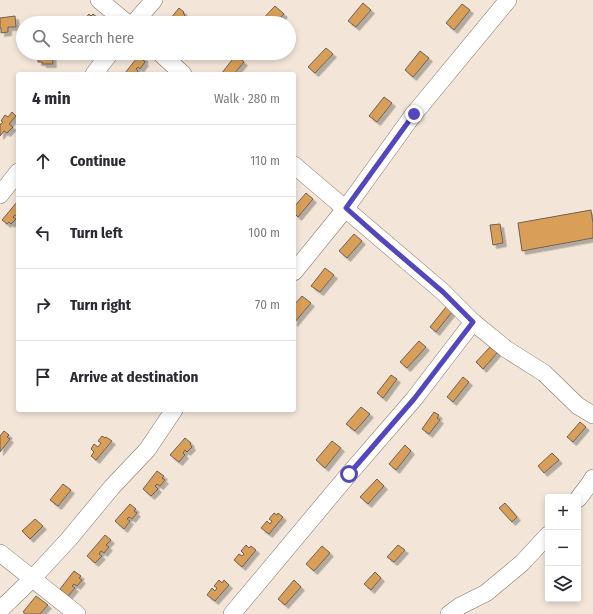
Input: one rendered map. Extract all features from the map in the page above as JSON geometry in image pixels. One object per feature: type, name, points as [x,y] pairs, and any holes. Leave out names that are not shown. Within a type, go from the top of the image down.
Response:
[{"type":"street","points":[[98,0],[118,16]]},
{"type":"street","points":[[140,16],[154,0]]},
{"type":"street","points":[[296,270],[346,208],[414,114],[508,0]]},
{"type":"street","points":[[96,72],[105,60]]},
{"type":"street","points":[[168,60],[181,72]]},
{"type":"street","points":[[296,167],[443,292],[473,322],[506,349],[544,374],[578,406],[593,415]]},
{"type":"street","points":[[0,195],[16,175]]},
{"type":"street","points":[[232,614],[414,399],[473,322]]},
{"type":"street","points":[[0,610],[32,579],[69,539],[112,487],[146,450],[173,412]]},
{"type":"street","points":[[581,495],[593,478]]},
{"type":"street","points":[[449,614],[460,606],[486,593],[522,563],[545,538]]},
{"type":"street","points":[[0,553],[77,614]]},
{"type":"building","points":[[363,3],[371,10],[356,27],[348,21]]},
{"type":"building","points":[[462,4],[470,10],[454,30],[446,23]]},
{"type":"building","points":[[275,6],[284,14],[282,16],[266,16]]},
{"type":"building","points":[[179,8],[185,15],[184,16],[173,16]]},
{"type":"building","points":[[15,16],[16,27],[8,27],[8,32],[1,33],[0,18]]},
{"type":"building","points":[[326,48],[333,54],[315,73],[308,67]]},
{"type":"building","points":[[420,51],[429,58],[413,77],[405,70]]},
{"type":"building","points":[[38,60],[53,60],[53,64],[43,64],[42,62],[38,62]]},
{"type":"building","points":[[135,60],[143,60],[145,62],[140,69],[138,67],[136,69],[137,72],[126,72]]},
{"type":"building","points":[[232,60],[242,60],[244,62],[236,72],[223,72]]},
{"type":"building","points":[[384,97],[392,103],[377,122],[369,116]]},
{"type":"building","points":[[12,112],[16,116],[9,124],[13,127],[7,133],[4,131],[0,136],[0,124],[3,122],[1,121],[5,115],[8,117]]},
{"type":"building","points":[[306,193],[313,199],[298,217],[296,215],[296,205]]},
{"type":"building","points":[[16,203],[16,216],[13,217],[16,219],[11,224],[9,222],[7,224],[2,220]]},
{"type":"building","points":[[591,210],[593,238],[522,251],[518,223]]},
{"type":"building","points":[[500,224],[503,243],[493,245],[490,225]]},
{"type":"building","points":[[354,234],[362,241],[347,258],[339,251]]},
{"type":"building","points":[[325,268],[334,275],[320,292],[311,286]]},
{"type":"building","points":[[302,296],[311,303],[296,321],[296,303]]},
{"type":"building","points":[[446,307],[452,312],[436,332],[430,327]]},
{"type":"building","points":[[419,341],[426,347],[407,368],[400,362]]},
{"type":"building","points":[[491,346],[498,352],[483,369],[476,362]]},
{"type":"building","points":[[391,375],[397,379],[383,398],[377,393]]},
{"type":"building","points":[[463,377],[469,382],[453,402],[447,397]]},
{"type":"building","points":[[361,407],[370,414],[355,431],[346,424]]},
{"type":"building","points":[[434,412],[439,415],[437,418],[440,420],[429,434],[422,429]]},
{"type":"building","points":[[580,422],[586,427],[573,442],[567,437]]},
{"type":"building","points":[[4,431],[9,435],[7,437],[10,439],[0,452],[0,436]]},
{"type":"building","points":[[102,436],[112,441],[96,460],[91,456],[94,452],[91,449],[94,444],[98,447],[101,443],[98,441]]},
{"type":"building","points":[[185,438],[191,443],[190,444],[192,447],[187,452],[185,450],[183,453],[185,455],[179,462],[170,455]]},
{"type":"building","points":[[332,441],[341,448],[325,468],[316,460]]},
{"type":"building","points":[[405,445],[411,451],[396,470],[389,464]]},
{"type":"building","points":[[552,453],[559,460],[544,473],[538,466]]},
{"type":"building","points":[[157,471],[164,476],[162,478],[165,480],[160,486],[157,484],[155,486],[158,489],[151,496],[143,489]]},
{"type":"building","points":[[377,479],[384,486],[368,504],[360,497]]},
{"type":"building","points":[[63,484],[71,490],[58,506],[50,500]]},
{"type":"building","points":[[505,503],[517,517],[512,522],[499,508]]},
{"type":"building","points":[[130,504],[136,509],[134,511],[137,513],[132,519],[129,517],[127,519],[130,521],[124,529],[115,521]]},
{"type":"building","points":[[274,513],[277,515],[278,513],[283,517],[269,534],[261,528],[267,521],[270,524],[272,521],[269,519]]},
{"type":"building","points":[[35,519],[43,526],[30,539],[22,531]]},
{"type":"building","points":[[105,535],[111,540],[106,545],[109,547],[104,553],[101,551],[99,554],[102,556],[95,563],[87,556]]},
{"type":"building","points":[[246,545],[249,548],[251,546],[256,550],[242,567],[234,560],[239,554],[242,556],[244,554],[241,551]]},
{"type":"building","points":[[398,545],[405,550],[394,562],[387,557]]},
{"type":"building","points":[[322,546],[330,553],[314,571],[306,564]]},
{"type":"building","points":[[74,571],[81,576],[79,578],[82,580],[77,586],[74,584],[72,586],[75,588],[68,596],[60,589]]},
{"type":"building","points":[[375,572],[381,578],[371,590],[364,584]]},
{"type":"building","points":[[219,580],[222,583],[224,580],[229,585],[215,601],[207,595],[212,588],[215,591],[217,588],[214,586]]},
{"type":"building","points":[[294,580],[301,587],[285,605],[278,599]]},
{"type":"building","points":[[36,596],[48,605],[40,614],[26,614],[23,612]]},
{"type":"route","points":[[349,474],[414,399],[473,322],[443,292],[346,208],[414,114]]}]
